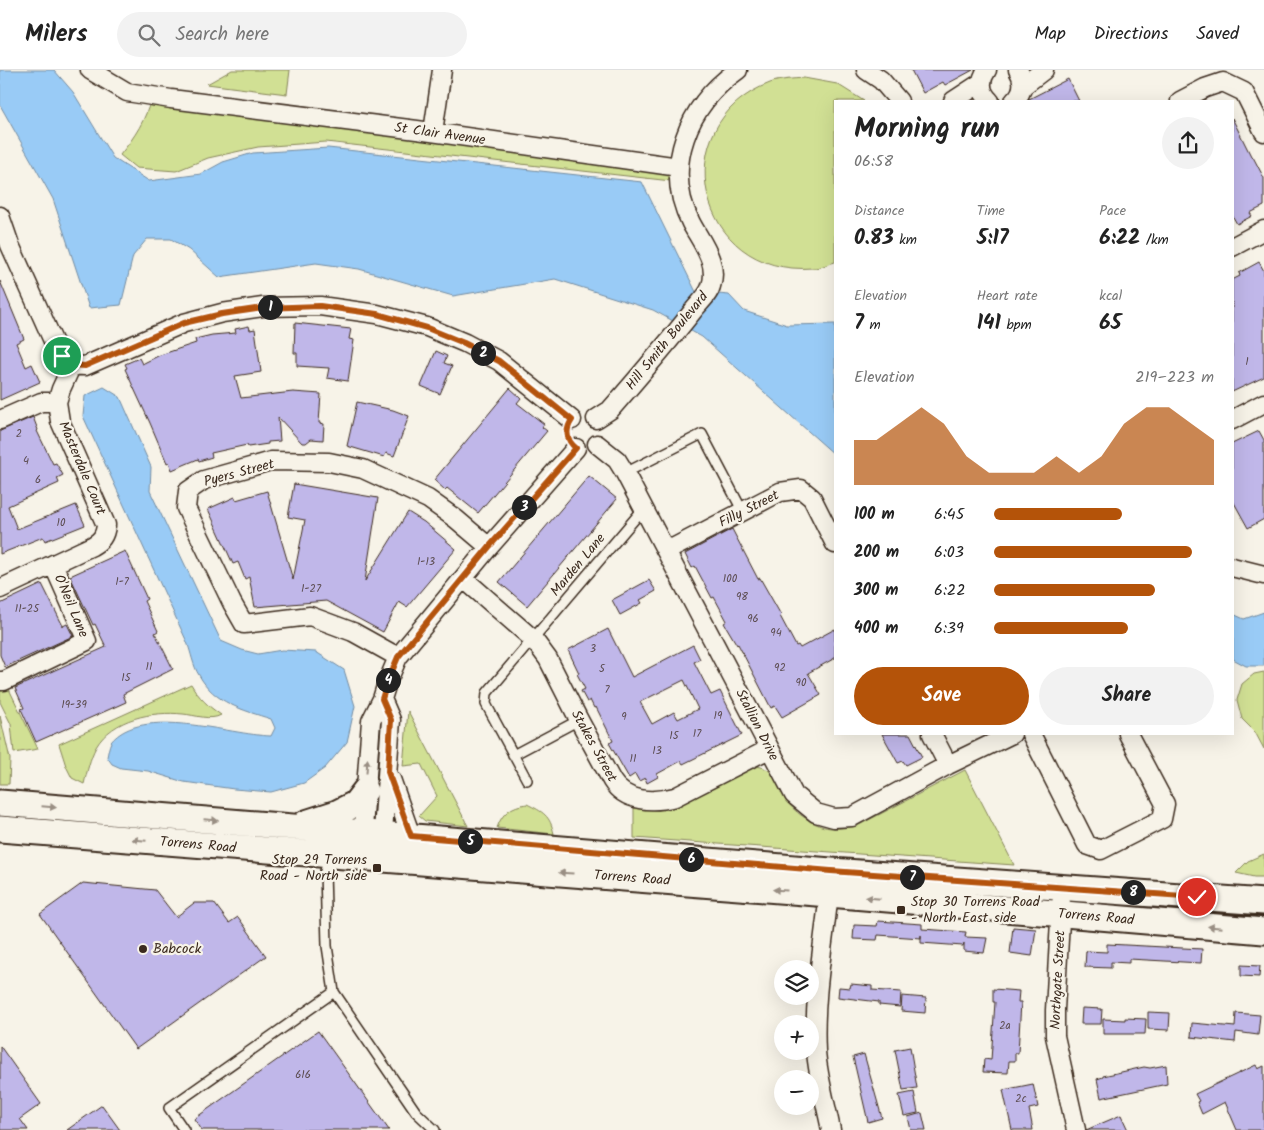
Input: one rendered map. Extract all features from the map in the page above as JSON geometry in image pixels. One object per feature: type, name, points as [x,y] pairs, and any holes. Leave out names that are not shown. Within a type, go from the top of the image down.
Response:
[{"type":"main road","points":[[294,826],[337,813],[355,804],[365,791]]},
{"type":"main road","name":"Torrens Road","points":[[0,803],[411,836],[830,882],[1061,914],[1264,931]]},
{"type":"main road","name":"Torrens Road","points":[[0,829],[371,858],[830,882],[1062,887],[1264,902]]},
{"type":"street","name":"St Clair Avenue","points":[[90,70],[127,92],[433,132],[679,167]]},
{"type":"street","points":[[433,132],[442,70]]},
{"type":"street","points":[[679,167],[688,128],[697,112],[709,94],[738,70]]},
{"type":"street","points":[[866,70],[880,80],[899,100]]},
{"type":"street","points":[[1019,91],[1044,70]]},
{"type":"street","points":[[954,100],[984,76]]},
{"type":"street","points":[[984,76],[983,93],[989,100]]},
{"type":"street","points":[[1182,100],[1222,82],[1244,92],[1264,132]]},
{"type":"street","name":"Hill Smith Boulevard","points":[[596,419],[610,410],[678,330],[711,287],[712,268],[708,252],[690,222],[681,196],[679,167]]},
{"type":"street","points":[[0,216],[5,247],[54,343],[62,356],[72,365],[85,366],[184,323],[203,318],[263,308],[320,306],[377,314],[427,328],[464,343],[499,361],[572,420]]},
{"type":"street","points":[[1234,246],[1264,230]]},
{"type":"street","points":[[0,420],[41,402],[57,402],[72,365]]},
{"type":"street","name":"Masterdale Court","points":[[0,589],[99,542],[104,537],[106,525],[60,421],[57,402]]},
{"type":"street","points":[[1234,419],[1264,404]]},
{"type":"street","points":[[586,415],[596,419],[602,434],[597,444],[587,450],[576,448],[567,435],[567,430],[572,420],[586,415]]},
{"type":"street","name":"Stallion Drive","points":[[597,444],[617,460],[625,473],[794,796],[816,813],[834,818],[852,818],[948,765],[1010,735]]},
{"type":"street","points":[[373,833],[365,791],[371,721],[382,699],[398,657],[489,547],[576,448]]},
{"type":"street","name":"Pyers Street","points":[[398,657],[352,632],[310,616],[244,624],[186,508],[188,491],[204,480],[271,461],[329,462],[363,469],[428,499],[456,519],[489,547]]},
{"type":"street","name":"Filly Street","points":[[667,551],[780,492],[801,489],[812,498],[834,542]]},
{"type":"street","name":"O'Neil Lane","points":[[0,681],[4,681],[87,642],[87,638],[53,564]]},
{"type":"street","points":[[1234,568],[1264,575]]},
{"type":"street","name":"Stakes Street","points":[[464,579],[534,640],[548,659],[578,720],[617,788],[624,795],[644,800],[663,800],[675,797],[769,749]]},
{"type":"street","points":[[371,858],[373,833],[388,772],[391,720],[382,699]]},
{"type":"street","points":[[933,735],[948,765]]},
{"type":"street","points":[[1032,735],[1087,845],[1101,850],[1162,818],[1165,804],[1129,735]]},
{"type":"street","points":[[388,772],[411,836]]},
{"type":"street","points":[[830,882],[818,988],[816,1051],[818,1070],[831,1130]]},
{"type":"street","name":"Northgate Street","points":[[1062,887],[1055,1036],[1076,1130]]},
{"type":"lane","points":[[625,473],[702,434],[743,512]]},
{"type":"lane","name":"Marden Lane","points":[[527,780],[486,704],[487,693],[534,640],[644,508]]},
{"type":"lane","points":[[513,755],[578,720]]},
{"type":"lane","points":[[330,855],[325,871],[327,946],[334,992],[416,1112],[435,1130]]},
{"type":"lane","points":[[184,1130],[169,1108],[334,992]]},
{"type":"green space","points":[[232,70],[290,70],[287,94],[207,84]]},
{"type":"green space","points":[[804,78],[837,84],[862,100],[834,100],[834,262],[821,267],[773,265],[742,249],[720,224],[708,194],[706,162],[715,130],[736,103],[770,83]]},
{"type":"green space","points":[[152,96],[679,167],[680,182],[326,142],[258,147],[208,158],[176,171],[136,168],[120,155],[139,127]]},
{"type":"green space","points":[[1264,672],[1264,749],[1255,732],[1242,719],[1237,700],[1242,684],[1254,674]]},
{"type":"green space","points":[[191,684],[204,701],[221,715],[208,718],[171,713],[147,715],[123,723],[103,737],[96,747],[90,760],[84,784],[72,778],[59,744]]},
{"type":"green space","points":[[8,687],[38,749],[14,753],[11,724],[0,702],[0,690]]},
{"type":"green space","points":[[408,711],[468,826],[425,821],[419,816],[437,796],[421,764],[403,766]]},
{"type":"green space","points":[[0,716],[10,759],[9,784],[0,784]]},
{"type":"green space","points":[[752,766],[768,770],[776,779],[789,804],[803,816],[821,826],[835,828],[859,825],[965,770],[1014,865],[634,838],[634,808],[659,809],[675,807]]},
{"type":"green space","points":[[527,804],[548,818],[554,834],[497,828],[504,814],[516,806]]},
{"type":"green space","points":[[1264,854],[1264,877],[1236,873],[1248,861]]},
{"type":"water","points":[[0,70],[54,70],[73,92],[113,158],[149,181],[201,174],[223,162],[253,153],[328,148],[642,182],[696,292],[729,295],[744,311],[787,325],[834,324],[834,454],[702,337],[653,310],[555,279],[453,296],[359,269],[316,263],[219,277],[189,250],[171,239],[147,239],[133,256],[121,305],[89,308],[53,199],[0,105]]},
{"type":"water","points":[[104,387],[120,397],[151,467],[150,491],[221,641],[242,650],[258,654],[282,650],[316,652],[344,670],[355,706],[347,742],[325,768],[304,783],[271,792],[234,789],[184,782],[148,771],[121,768],[112,764],[107,757],[111,742],[125,731],[143,725],[164,723],[187,724],[271,736],[275,728],[271,719],[240,709],[221,699],[205,685],[197,671],[187,642],[83,416],[85,396]]},
{"type":"water","points":[[1264,612],[1264,666],[1246,666],[1234,660],[1234,614],[1244,619]]},
{"type":"building","points":[[911,70],[973,70],[945,85],[943,82],[923,93]]},
{"type":"building","points":[[1068,79],[1078,100],[1028,100]]},
{"type":"building","points":[[1234,122],[1264,178],[1264,206],[1250,213],[1252,216],[1237,224],[1234,219]]},
{"type":"building","points":[[1259,262],[1264,271],[1264,377],[1234,391],[1234,279],[1240,276],[1239,273]]},
{"type":"building","points":[[0,281],[24,339],[16,343],[26,367],[32,364],[40,382],[0,400]]},
{"type":"building","points":[[295,323],[351,329],[349,339],[354,340],[348,381],[327,378],[329,368],[297,366],[297,353],[294,353]]},
{"type":"building","points":[[249,326],[250,330],[255,329],[261,372],[235,376],[241,398],[293,392],[321,394],[319,423],[324,424],[323,440],[311,439],[306,443],[302,443],[278,417],[280,441],[248,447],[247,445],[211,453],[212,457],[199,461],[198,459],[172,470],[169,462],[167,463],[125,369],[127,368],[125,364],[139,358],[142,364],[160,355],[196,343],[195,339],[236,333],[235,329]]},
{"type":"building","points":[[436,351],[447,356],[444,363],[452,366],[440,394],[421,386]]},
{"type":"building","points":[[510,388],[521,398],[517,403],[544,424],[542,427],[547,431],[478,513],[434,480]]},
{"type":"building","points":[[357,402],[393,410],[409,416],[394,456],[386,453],[384,457],[347,446]]},
{"type":"building","points":[[33,417],[37,431],[53,464],[56,463],[63,475],[57,478],[59,483],[8,506],[17,529],[76,505],[85,525],[45,541],[43,537],[0,554],[0,431]]},
{"type":"building","points":[[1259,431],[1264,440],[1264,519],[1248,528],[1234,503],[1234,443]]},
{"type":"building","points":[[589,476],[617,499],[527,606],[499,582]]},
{"type":"building","points":[[294,484],[378,498],[365,581],[408,512],[424,522],[456,549],[407,607],[399,602],[383,632],[326,601],[255,607],[249,577],[245,579],[238,562],[233,564],[208,509],[235,497],[236,500],[267,491],[293,580],[305,520],[288,517]]},
{"type":"building","points":[[732,529],[758,579],[760,578],[781,615],[796,646],[798,645],[800,648],[834,630],[834,659],[808,673],[821,695],[782,717],[775,706],[771,708],[738,644],[724,623],[727,621],[714,597],[712,598],[695,566],[692,568],[685,554]]},
{"type":"building","points":[[125,551],[147,599],[144,601],[158,631],[155,633],[173,669],[123,694],[126,702],[36,742],[21,709],[24,708],[15,688],[106,647],[95,624],[93,625],[70,576]]},
{"type":"building","points":[[649,580],[656,591],[640,600],[642,603],[620,615],[612,600]]},
{"type":"building","points":[[42,584],[63,626],[67,624],[73,636],[5,667],[0,655],[0,604]]},
{"type":"building","points":[[608,629],[632,677],[693,645],[700,659],[694,662],[711,695],[720,691],[742,735],[683,764],[681,761],[657,774],[658,777],[647,783],[645,778],[639,781],[635,774],[629,778],[609,743],[613,741],[596,707],[594,708],[590,700],[587,702],[581,691],[585,689],[568,650]],"holes":[[[684,680],[698,709],[678,719],[674,712],[652,724],[640,702]]]},
{"type":"building","points":[[883,735],[911,735],[922,757],[906,765],[903,761],[898,763]]},
{"type":"building","points":[[83,883],[155,890],[176,917],[194,903],[214,903],[229,923],[238,917],[266,956],[136,1049],[40,914]]},
{"type":"building","points":[[878,921],[922,924],[922,929],[966,932],[965,937],[987,938],[984,953],[964,951],[964,943],[963,946],[921,943],[921,938],[878,935],[877,940],[853,939],[854,925],[877,926]]},
{"type":"building","points":[[1013,927],[1036,929],[1032,956],[1010,953]]},
{"type":"building","points":[[1107,944],[1202,949],[1201,963],[1129,959],[1129,963],[1111,962],[1111,968],[1085,967],[1086,951],[1107,952]]},
{"type":"building","points":[[1241,965],[1260,966],[1259,977],[1241,976]]},
{"type":"building","points":[[851,984],[872,986],[872,990],[901,992],[900,1007],[879,1005],[879,1002],[838,997],[839,987],[850,988]]},
{"type":"building","points":[[993,989],[1019,991],[1018,1002],[1021,1002],[1018,1053],[1015,1053],[1015,1061],[1009,1061],[1008,1073],[983,1072],[984,1059],[991,1060],[995,1002],[993,1002]]},
{"type":"building","points":[[902,996],[926,998],[925,1013],[901,1011]]},
{"type":"building","points":[[1082,1008],[1102,1009],[1101,1024],[1081,1024]]},
{"type":"building","points":[[1148,1012],[1170,1013],[1169,1030],[1148,1029]]},
{"type":"building","points":[[1236,1013],[1260,1015],[1258,1035],[1236,1032],[1235,1042],[1191,1037],[1192,1023],[1235,1027]]},
{"type":"building","points":[[1125,1018],[1146,1019],[1145,1034],[1103,1034],[1103,1019],[1125,1020]]},
{"type":"building","points":[[318,1031],[389,1130],[202,1130],[194,1119]]},
{"type":"building","points":[[0,1046],[41,1104],[20,1119],[28,1130],[0,1130]]},
{"type":"building","points":[[910,1047],[917,1088],[903,1090],[895,1050]]},
{"type":"building","points":[[864,1054],[882,1118],[868,1122],[853,1057]]},
{"type":"building","points":[[1166,1065],[1167,1084],[1101,1098],[1097,1079],[1144,1067],[1150,1068]]},
{"type":"building","points":[[1256,1065],[1258,1069],[1264,1066],[1264,1130],[1237,1130],[1225,1102],[1202,1114],[1195,1094]]},
{"type":"building","points":[[1033,1084],[1038,1107],[1029,1109],[1033,1130],[1012,1130],[1003,1090]]},
{"type":"building","points":[[914,1092],[918,1113],[904,1116],[899,1095]]},
{"type":"building","points":[[102,1105],[120,1130],[67,1130]]},
{"type":"building","points":[[922,1113],[926,1130],[911,1130],[908,1117]]},
{"type":"building","points":[[1121,1115],[1128,1130],[1086,1130]]},
{"type":"place","name":"Stop 29 Torrens Road - North side","points":[[377,868]]},
{"type":"place","name":"Stop 30 Torrens Road - North East side","points":[[901,910]]},
{"type":"place","name":"Babcock","points":[[143,949]]},
{"type":"route","points":[[62,356],[72,365],[85,366],[184,323],[222,314],[263,308],[320,306],[377,314],[427,328],[464,343],[499,361],[572,420],[567,430],[567,435],[576,448],[489,547],[398,657],[387,683],[382,699],[391,720],[388,772],[411,836],[831,871],[1197,897]]}]
